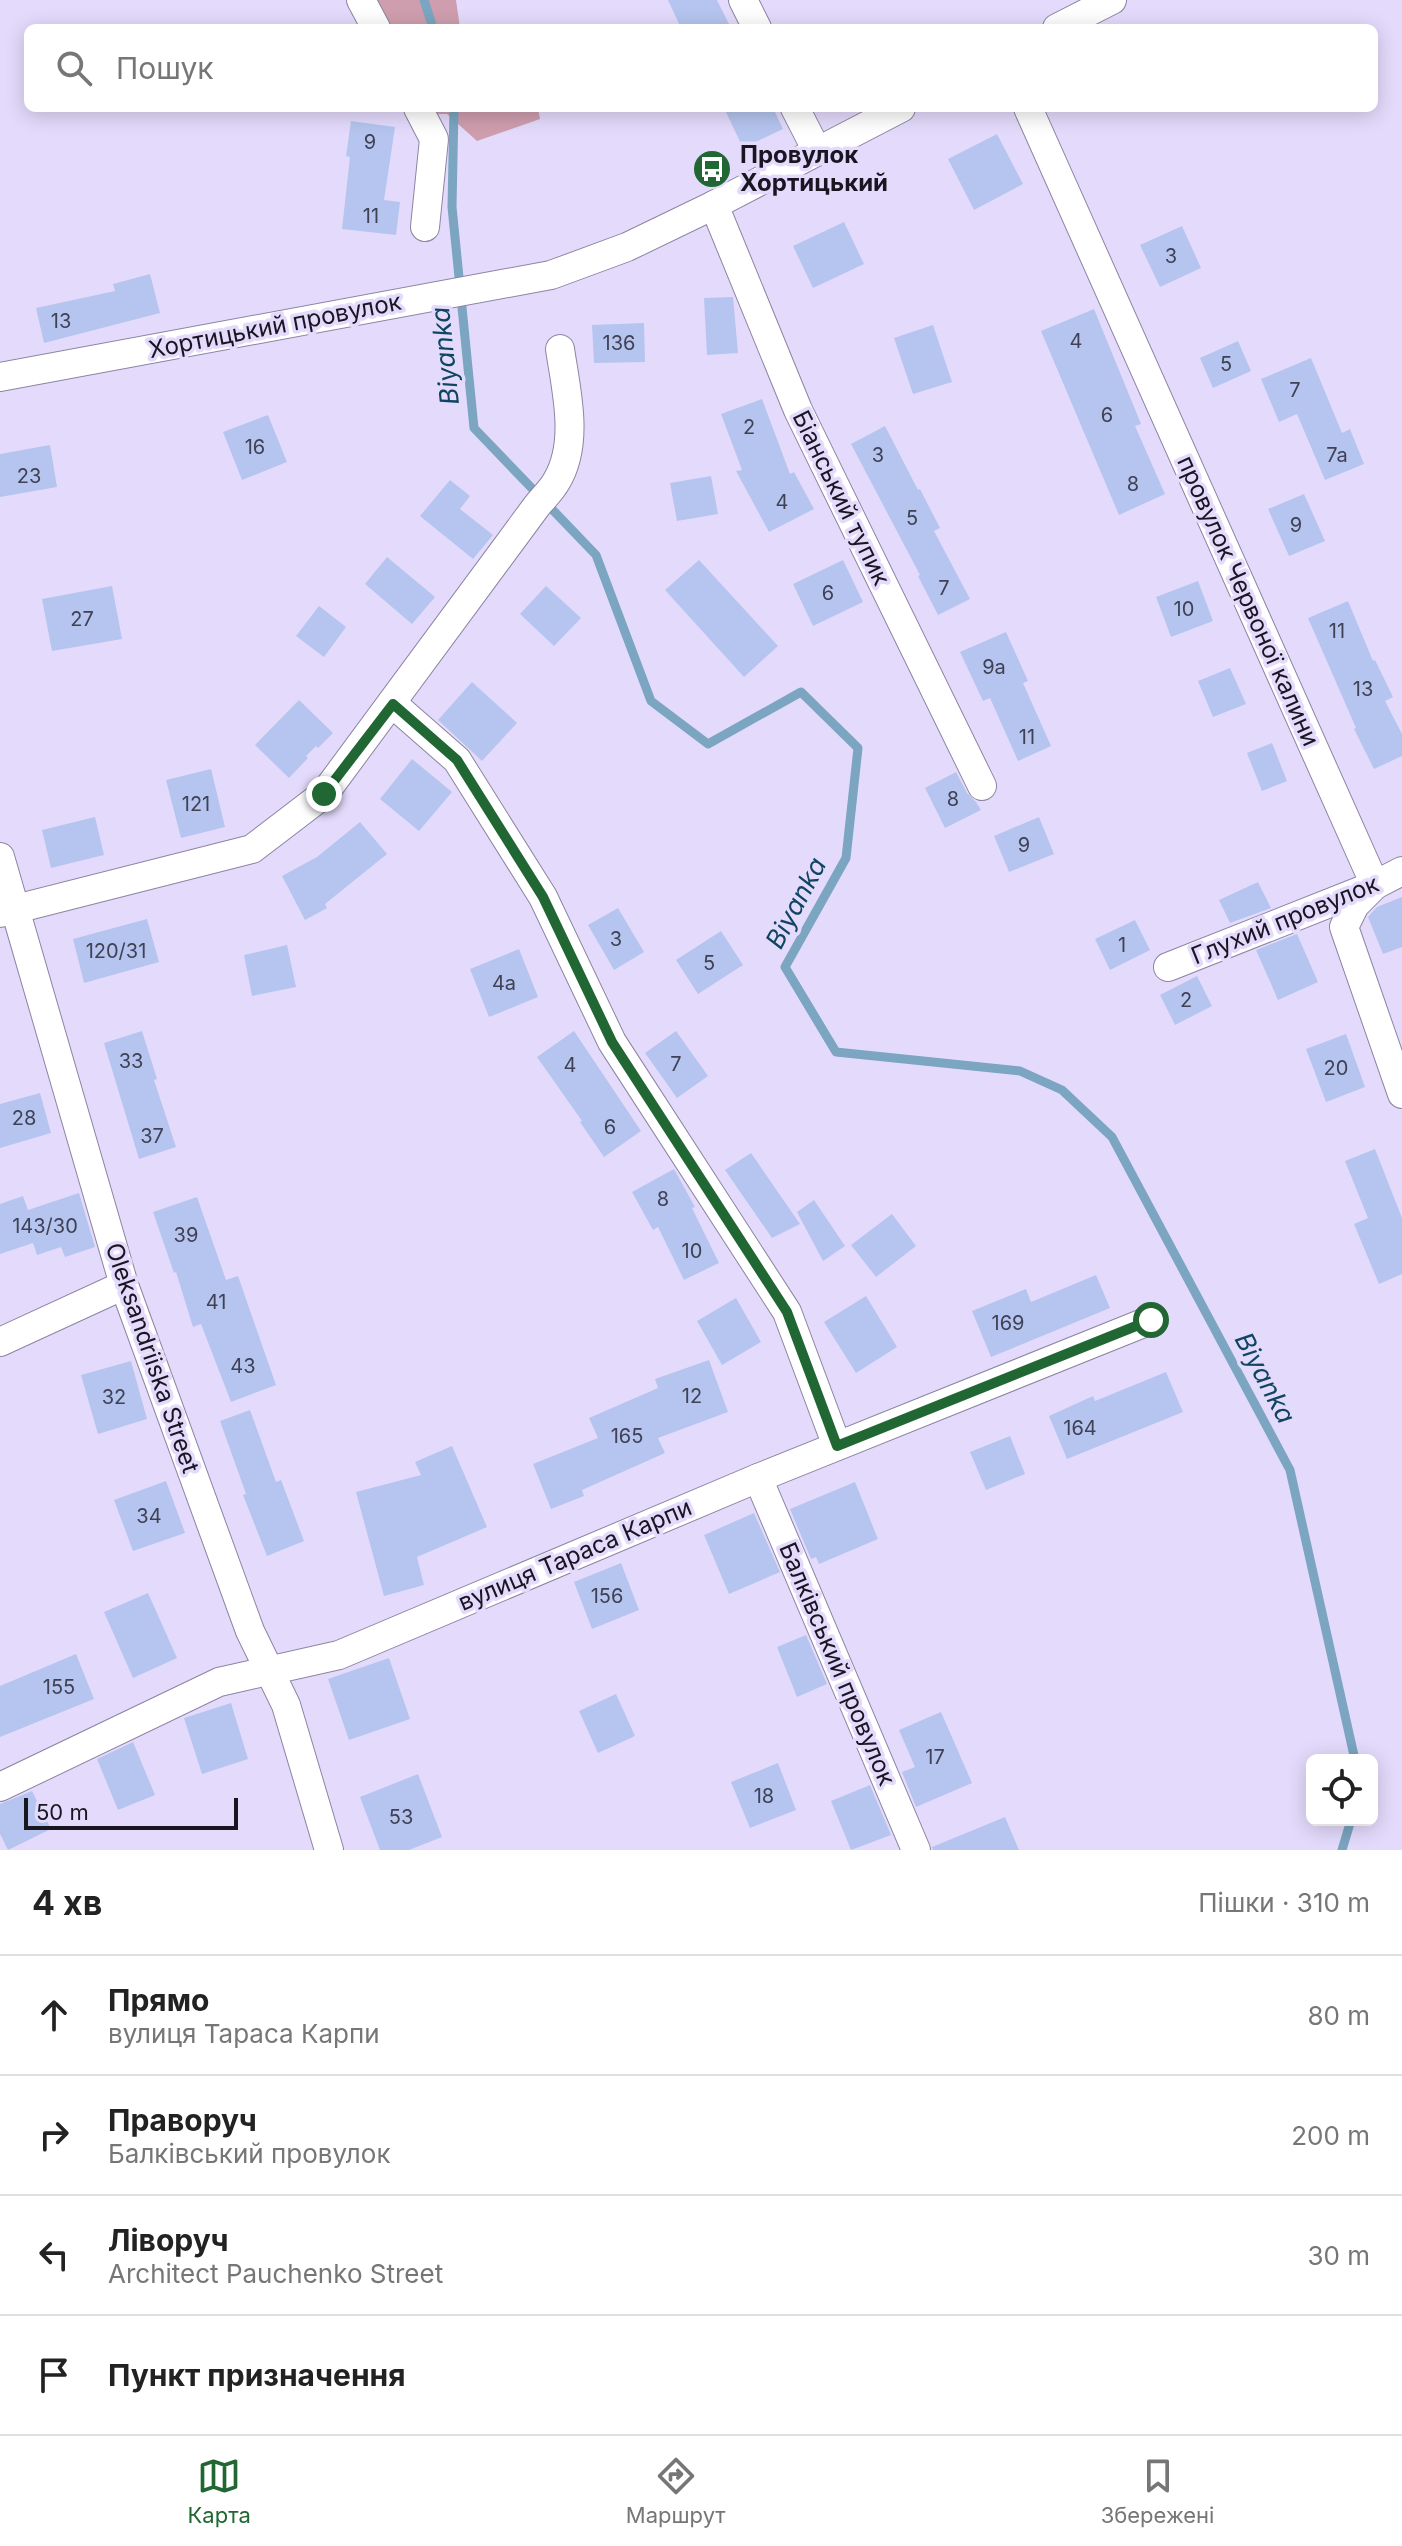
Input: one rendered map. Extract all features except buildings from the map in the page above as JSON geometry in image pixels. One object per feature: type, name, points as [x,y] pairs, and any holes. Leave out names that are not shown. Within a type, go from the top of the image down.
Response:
[{"type":"street","points":[[361,0],[374,24]]},
{"type":"street","points":[[743,0],[755,24]]},
{"type":"street","points":[[1065,24],[1112,0]]},
{"type":"street","points":[[420,112],[434,139],[425,227]]},
{"type":"street","points":[[797,112],[817,151]]},
{"type":"street","name":"Хортицький провулок","points":[[0,377],[551,275],[627,247],[893,112]]},
{"type":"street","name":"провулок Червоної калини","points":[[1030,112],[1375,885]]},
{"type":"street","name":"Біанський тупик","points":[[714,205],[798,410],[982,786]]},
{"type":"street","points":[[7,911],[252,849],[324,794],[556,482],[565,461],[570,417],[560,349]]},
{"type":"street","points":[[393,704],[457,760],[543,897],[612,1042],[787,1312],[837,1446]]},
{"type":"street","name":"Oleksandriiska Street","points":[[0,857],[7,911],[124,1285],[250,1631],[286,1705],[329,1850]]},
{"type":"street","name":"Глухий провулок","points":[[1168,967],[1375,885],[1402,871]]},
{"type":"street","points":[[1375,885],[1355,905],[1344,927],[1402,1094]]},
{"type":"street","points":[[0,1342],[124,1285]]},
{"type":"street","name":"вулиця Тараса Карпи","points":[[0,1787],[219,1682],[339,1655],[758,1478],[1151,1320]]},
{"type":"street","name":"Балківський провулок","points":[[758,1478],[916,1850]]},
{"type":"shaded area","points":[[377,0],[456,0],[459,24],[389,24]]},
{"type":"shaded area","points":[[539,112],[540,119],[477,141],[447,114],[429,114]]},
{"type":"waterway","name":"Biyanka","points":[[424,0],[432,24]]},
{"type":"waterway","name":"Biyanka","points":[[454,112],[452,207],[474,428],[596,555],[651,701],[708,744],[801,692],[858,748],[846,858],[785,967],[836,1052],[1020,1071],[1062,1090],[1112,1137],[1290,1470],[1354,1754]]},
{"type":"waterway","name":"Biyanka","points":[[1342,1850],[1349,1826]]},
{"type":"place","name":"Провулок Хортицький","points":[[712,169]]},
{"type":"route","points":[[324,794],[393,704],[457,760],[543,897],[612,1042],[787,1312],[837,1446],[1151,1320]]}]
